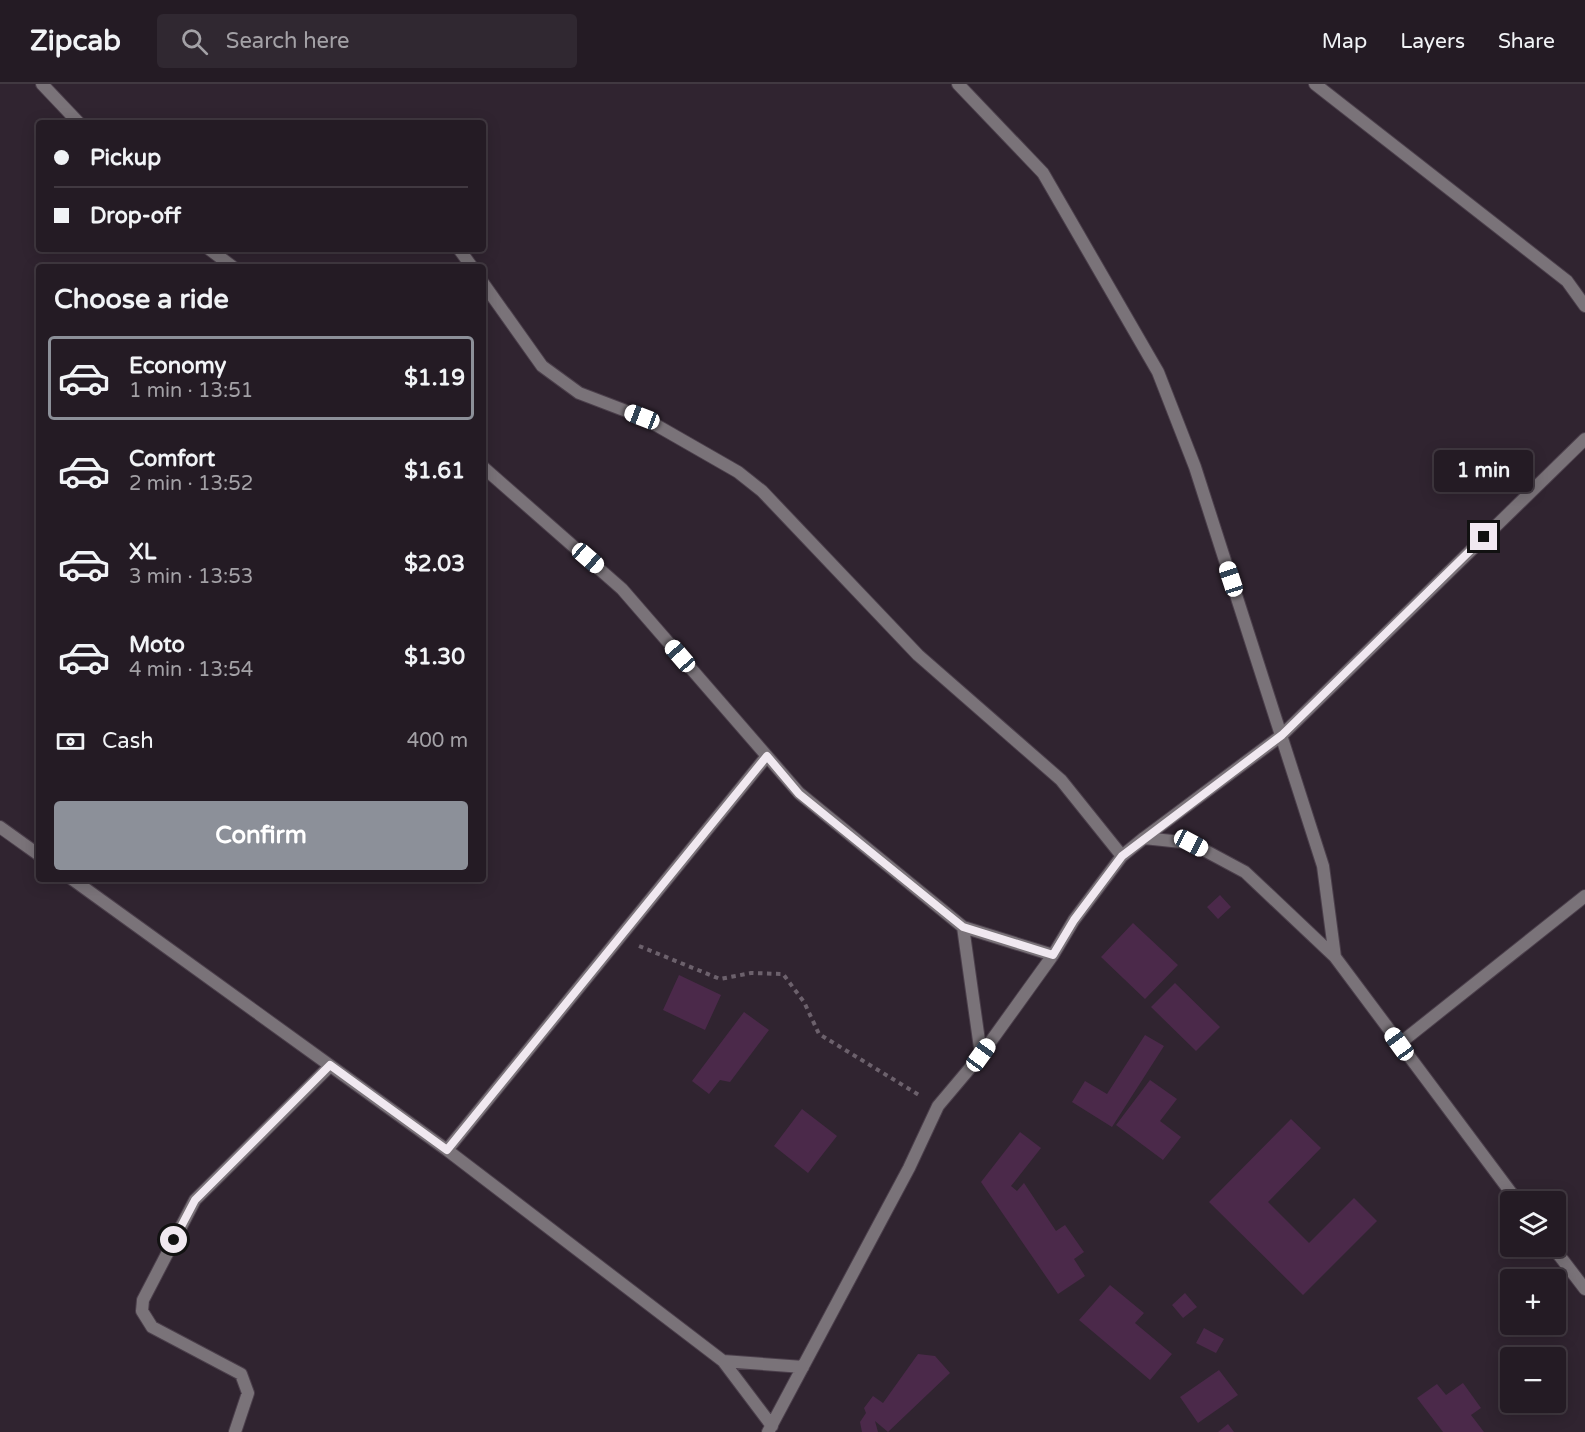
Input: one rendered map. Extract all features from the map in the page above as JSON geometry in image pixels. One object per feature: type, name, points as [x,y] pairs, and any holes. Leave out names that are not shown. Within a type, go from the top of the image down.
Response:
[{"type":"street","points":[[42,84],[76,120]]},
{"type":"street","points":[[958,84],[1043,173],[1158,372],[1195,467],[1323,866],[1335,957]]},
{"type":"street","points":[[1315,84],[1567,281],[1585,306]]},
{"type":"street","points":[[213,252],[229,264]]},
{"type":"street","points":[[486,287],[542,366],[579,393],[642,417],[738,472],[762,491],[918,655],[1061,780],[1122,856]]},
{"type":"street","points":[[76,882],[447,1150],[723,1361],[770,1429],[909,1168],[938,1106],[981,1055],[1053,955],[1074,920],[1122,856],[1282,735],[1585,438]]},
{"type":"street","points":[[486,470],[622,589],[799,794],[963,927],[1053,955]]},
{"type":"street","points":[[447,1150],[617,937],[767,756]]},
{"type":"street","points":[[0,827],[36,853]]},
{"type":"street","points":[[1144,838],[1191,843],[1245,872],[1335,957],[1510,1191]]},
{"type":"street","points":[[1399,1044],[1585,896]]},
{"type":"street","points":[[963,927],[981,1055]]},
{"type":"street","points":[[235,1432],[248,1393],[241,1374],[152,1327],[142,1311],[143,1300],[195,1200],[330,1065]]},
{"type":"street","points":[[1560,1257],[1585,1289]]},
{"type":"street","points":[[723,1361],[803,1367]]},
{"type":"path","points":[[617,937],[720,979],[750,974],[783,974],[804,1002],[819,1034],[938,1106]]},
{"type":"building","points":[[1220,895],[1231,907],[1218,919],[1207,907]]},
{"type":"building","points":[[1133,923],[1178,965],[1145,999],[1101,957]]},
{"type":"building","points":[[679,975],[721,995],[705,1030],[663,1010]]},
{"type":"building","points":[[1175,983],[1220,1027],[1196,1051],[1151,1007]]},
{"type":"building","points":[[744,1012],[769,1030],[730,1082],[720,1080],[709,1094],[692,1081]]},
{"type":"building","points":[[1145,1035],[1164,1046],[1112,1127],[1072,1102],[1085,1081],[1107,1094]]},
{"type":"building","points":[[1150,1080],[1177,1099],[1160,1121],[1181,1137],[1163,1160],[1116,1125]]},
{"type":"building","points":[[802,1109],[837,1136],[808,1173],[774,1146]]},
{"type":"building","points":[[1291,1119],[1321,1148],[1268,1202],[1309,1243],[1354,1198],[1377,1221],[1303,1295],[1209,1202]]},
{"type":"building","points":[[1020,1132],[1041,1148],[1011,1186],[1017,1191],[1024,1183],[1056,1231],[1065,1225],[1084,1252],[1074,1259],[1085,1276],[1058,1294],[981,1182]]},
{"type":"building","points":[[1110,1285],[1144,1313],[1135,1323],[1172,1354],[1150,1380],[1079,1320]]},
{"type":"building","points":[[1185,1293],[1197,1307],[1183,1318],[1172,1305]]},
{"type":"building","points":[[1204,1328],[1224,1339],[1216,1353],[1196,1343]]},
{"type":"building","points":[[918,1354],[935,1356],[950,1373],[888,1432],[875,1421],[878,1432],[862,1432],[860,1422],[866,1413],[864,1408],[873,1396],[883,1403]]},
{"type":"building","points":[[1219,1370],[1238,1395],[1198,1423],[1180,1397]]},
{"type":"building","points":[[1463,1383],[1481,1408],[1471,1415],[1484,1432],[1443,1432],[1417,1398],[1437,1384],[1446,1395]]},
{"type":"building","points":[[1228,1424],[1234,1432],[1218,1432]]},
{"type":"route","points":[[174,1240],[195,1200],[330,1065],[447,1150],[617,937],[767,756],[799,794],[963,927],[1053,955],[1074,920],[1122,856],[1282,735],[1484,537]]}]
